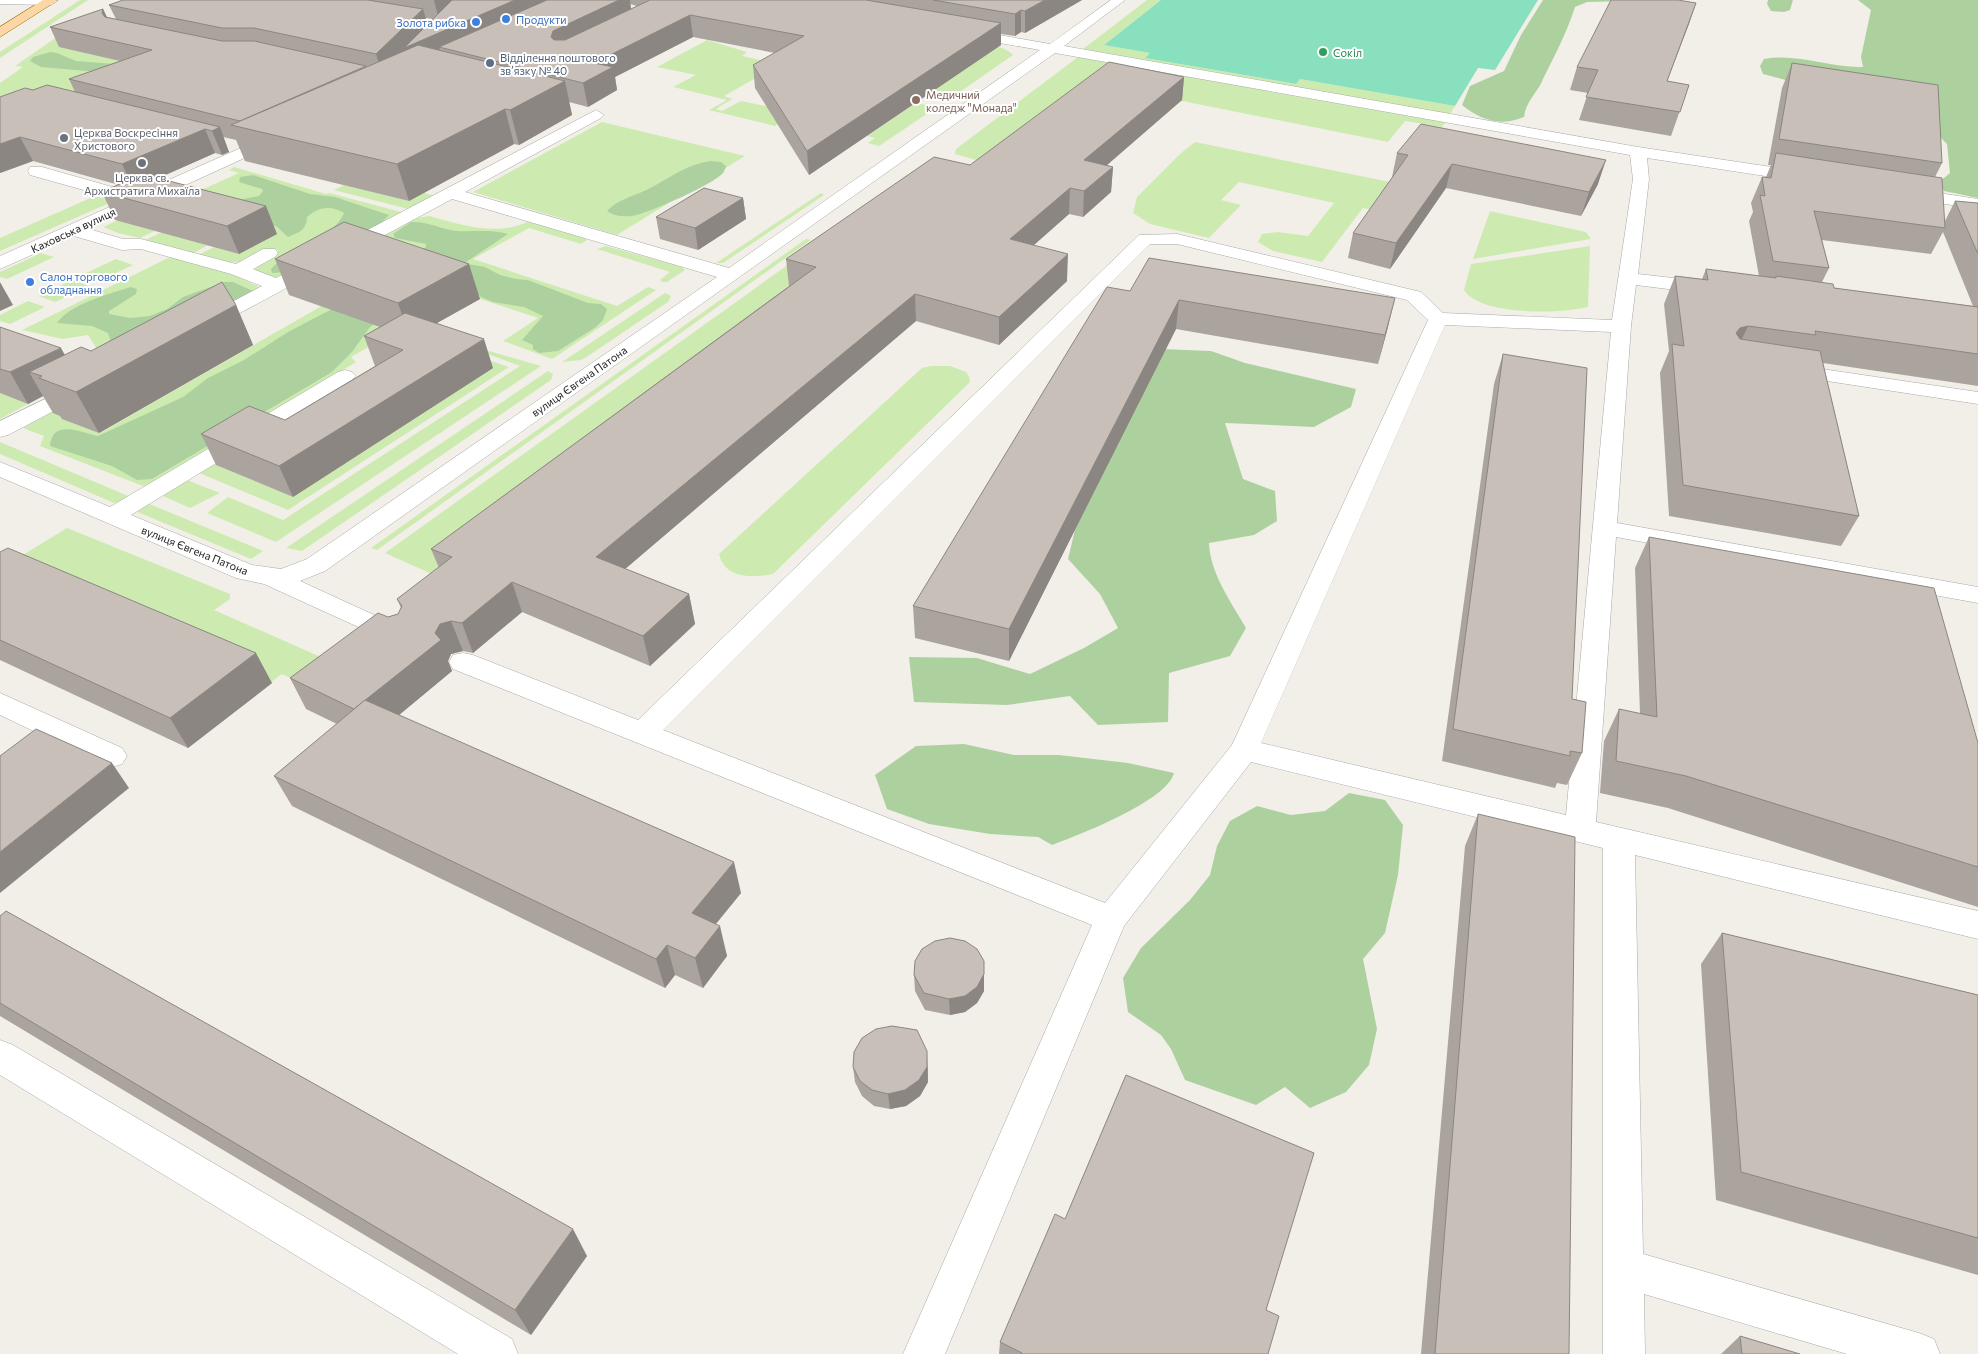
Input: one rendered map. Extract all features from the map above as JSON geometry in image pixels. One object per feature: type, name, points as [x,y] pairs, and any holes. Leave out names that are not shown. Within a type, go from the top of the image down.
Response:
[{"type":"main road","points":[[0,33],[52,0]]},
{"type":"street","points":[[0,0],[52,0]]},
{"type":"street","name":"вулиця Євгена Патона","points":[[0,470],[245,572],[273,578],[297,574],[316,565],[732,275],[1054,48],[1118,0]]},
{"type":"street","points":[[947,30],[1638,152],[1824,180]]},
{"type":"street","points":[[190,332],[596,116],[571,109]]},
{"type":"street","name":"Каховська вулиця","points":[[0,263],[286,134]]},
{"type":"street","points":[[231,145],[251,150]]},
{"type":"street","points":[[1580,830],[1621,326],[1641,179],[1638,152]]},
{"type":"street","points":[[36,171],[138,200]]},
{"type":"street","points":[[1891,191],[1978,204]]},
{"type":"street","points":[[451,193],[732,275]]},
{"type":"street","points":[[72,230],[122,245],[141,244],[238,270],[276,285]]},
{"type":"street","points":[[642,733],[1145,239],[1177,239],[1414,296],[1438,319],[1621,326]]},
{"type":"street","points":[[238,270],[269,253]]},
{"type":"street","points":[[1628,278],[1725,291]]},
{"type":"street","points":[[924,1354],[1111,919],[1244,750],[1438,319]]},
{"type":"street","points":[[1764,366],[1978,398]]},
{"type":"street","points":[[112,516],[345,376]]},
{"type":"street","points":[[0,430],[96,381]]},
{"type":"street","points":[[1605,528],[1978,595]]},
{"type":"street","points":[[273,578],[400,636]]},
{"type":"street","points":[[463,662],[1111,919]]},
{"type":"street","points":[[0,703],[112,756]]},
{"type":"street","points":[[1244,750],[1978,925]]},
{"type":"street","points":[[1619,840],[1624,1354]]},
{"type":"street","points":[[0,1056],[497,1354]]},
{"type":"street","points":[[1623,1268],[1919,1354]]},
{"type":"green space","points":[[80,0],[88,0],[0,58],[0,52]]},
{"type":"green space","points":[[1147,0],[1161,0],[1104,45],[1151,53],[1146,58],[1296,84],[1300,79],[1455,106],[1450,114],[1083,49]]},
{"type":"green space","name":"Сокіл","points":[[1161,0],[1538,0],[1495,70],[1478,68],[1455,106],[1300,79],[1296,84],[1145,58],[1150,53],[1104,45]]},
{"type":"green space","points":[[1543,0],[1664,0],[1587,2],[1575,7],[1541,84],[1527,106],[1524,117],[1499,122],[1476,115],[1462,105],[1470,86],[1504,71],[1521,35]]},
{"type":"green space","points":[[1768,0],[1793,0],[1790,10],[1784,12],[1771,11],[1767,4]]},
{"type":"green space","points":[[1858,0],[1978,0],[1978,198],[1944,191],[1939,182],[1950,173],[1947,144],[1938,135],[1793,82],[1763,74],[1760,66],[1764,59],[1777,58],[1802,59],[1851,67],[1863,67],[1861,57],[1871,10]]},
{"type":"green space","points":[[77,23],[200,79],[99,94],[0,97],[0,83],[23,67],[15,66]]},
{"type":"green space","points":[[707,40],[747,52],[742,56],[780,64],[724,96],[732,99],[716,109],[722,111],[741,101],[785,110],[881,60],[775,126],[709,110],[727,100],[673,87],[696,75],[657,67]]},
{"type":"green space","points":[[963,41],[997,47],[1009,51],[1013,55],[947,101],[925,96]]},
{"type":"green space","points":[[50,52],[76,61],[115,64],[109,73],[41,67],[30,61],[33,57]]},
{"type":"green space","points":[[1078,57],[1088,57],[1445,122],[1442,127],[1405,121],[1388,142],[1107,86],[1001,167],[955,154],[956,149]]},
{"type":"green space","points":[[916,103],[937,107],[879,146],[868,143],[875,138],[867,136]]},
{"type":"green space","points":[[602,122],[745,156],[617,235],[473,192]]},
{"type":"green space","points":[[1195,142],[1434,191],[1417,219],[1363,208],[1322,262],[1273,251],[1258,242],[1262,234],[1278,232],[1308,236],[1334,203],[1239,182],[1221,200],[1241,205],[1209,238],[1150,224],[1133,213],[1137,197],[1181,153]]},
{"type":"green space","points":[[711,161],[721,162],[726,166],[723,173],[680,198],[632,216],[619,216],[607,211],[620,201],[653,187],[693,165]]},
{"type":"green space","points":[[234,167],[326,194],[329,193],[405,213],[282,277],[264,276],[256,270],[257,266],[279,250],[270,250],[250,260],[239,262],[222,261],[198,255],[214,247],[239,254],[276,233],[135,225],[155,231],[140,238],[103,227],[189,188],[199,191],[239,173],[229,170]]},
{"type":"green space","points":[[253,175],[310,194],[335,197],[389,215],[379,225],[290,272],[272,273],[271,269],[279,261],[330,231],[344,213],[329,208],[320,209],[307,217],[304,228],[288,237],[276,226],[253,224],[238,200],[259,196],[263,191],[262,189],[239,182],[240,177]]},
{"type":"green space","points":[[344,185],[409,201],[424,193],[436,196],[412,210],[334,190]]},
{"type":"green space","points":[[821,193],[824,195],[723,263],[716,263]]},
{"type":"green space","points":[[95,196],[114,201],[0,251],[0,238]]},
{"type":"green space","points":[[1490,211],[1586,232],[1591,239],[1473,259]]},
{"type":"green space","points":[[430,216],[467,226],[492,229],[517,226],[529,221],[587,240],[581,244],[529,228],[473,259],[617,306],[648,287],[656,290],[552,359],[503,341],[538,318],[447,288],[378,326],[394,332],[351,357],[356,362],[148,488],[40,446],[44,436],[23,428],[64,405],[100,433],[423,248],[390,238],[354,247],[403,220]]},
{"type":"green space","points":[[411,222],[457,231],[489,231],[508,234],[466,262],[485,267],[500,275],[528,280],[588,303],[601,304],[607,309],[603,320],[596,327],[558,351],[539,353],[533,349],[533,345],[522,340],[543,316],[524,307],[493,302],[481,297],[470,286],[391,313],[370,327],[352,352],[332,372],[152,479],[137,480],[112,466],[50,446],[52,437],[56,432],[69,429],[98,436],[183,397],[208,378],[244,360],[288,332],[349,300],[426,247],[426,244],[395,238],[393,234]]},
{"type":"green space","points":[[162,232],[208,245],[192,254],[145,240]]},
{"type":"green space","points":[[806,239],[811,240],[377,550],[371,548]]},
{"type":"green space","points":[[817,244],[790,286],[443,579],[385,553]]},
{"type":"green space","points":[[606,246],[682,267],[685,270],[667,282],[662,282],[660,280],[670,272],[597,249]]},
{"type":"green space","points":[[1590,246],[1588,307],[1541,312],[1503,309],[1486,305],[1473,298],[1464,290],[1471,264]]},
{"type":"green space","points":[[41,253],[54,257],[7,279],[0,277],[0,272]]},
{"type":"green space","points":[[172,256],[238,277],[259,287],[260,291],[104,360],[88,335],[63,339],[22,330]]},
{"type":"green space","points":[[116,259],[133,265],[101,280],[84,274]]},
{"type":"green space","points":[[72,280],[89,286],[55,302],[39,296]]},
{"type":"green space","points":[[224,282],[233,282],[253,291],[235,302],[108,346],[110,339],[108,333],[92,326],[57,323],[63,316],[80,305],[131,287],[137,289],[136,294],[109,311],[109,314],[130,318],[150,316],[167,309],[183,297]]},
{"type":"green space","points":[[665,293],[671,296],[668,302],[588,356],[581,360],[562,362]]},
{"type":"green space","points":[[28,301],[45,307],[10,324],[0,321],[0,315]]},
{"type":"green space","points":[[453,348],[509,367],[288,510],[197,472],[212,463],[293,497]]},
{"type":"green space","points":[[1162,349],[1211,351],[1245,363],[1356,389],[1351,407],[1314,427],[1225,423],[1243,479],[1275,491],[1277,521],[1254,535],[1209,543],[1210,554],[1217,576],[1246,628],[1230,656],[1169,673],[1168,722],[1098,725],[1070,696],[1007,705],[914,702],[909,657],[977,658],[1030,674],[1084,648],[1118,628],[1100,594],[1068,559],[1088,475]]},
{"type":"green space","points":[[489,351],[541,366],[276,542],[207,513],[228,497],[283,520],[520,366],[485,353]]},
{"type":"green space","points":[[950,366],[966,372],[970,382],[773,574],[757,576],[740,575],[727,568],[719,554],[922,368]]},
{"type":"green space","points":[[548,371],[553,374],[551,380],[302,551],[286,548]]},
{"type":"green space","points":[[65,384],[0,419],[0,393],[20,400]]},
{"type":"green space","points":[[0,442],[133,498],[114,503],[0,454]]},
{"type":"green space","points":[[187,480],[220,493],[190,508],[161,495]]},
{"type":"green space","points":[[147,503],[263,551],[251,559],[135,511]]},
{"type":"green space","points":[[67,528],[230,594],[230,599],[214,610],[339,665],[313,689],[282,674],[271,682],[0,569]]},
{"type":"green space","points":[[964,744],[1014,755],[1059,755],[1128,763],[1174,773],[1168,784],[1156,795],[1120,816],[1052,845],[1038,837],[990,834],[929,824],[887,809],[875,775],[916,746]]},
{"type":"green space","points":[[1349,793],[1385,800],[1403,825],[1398,875],[1385,933],[1363,959],[1377,1029],[1369,1065],[1346,1092],[1310,1108],[1285,1087],[1256,1105],[1185,1080],[1171,1049],[1161,1035],[1128,1012],[1123,978],[1141,948],[1190,900],[1210,875],[1217,846],[1230,821],[1257,806],[1291,815],[1325,811]]},
{"type":"building","points":[[123,0],[368,0],[423,9],[376,54],[254,28],[222,28],[109,5]]},
{"type":"building","points":[[452,0],[515,0],[404,48]]},
{"type":"building","points":[[547,0],[619,0],[553,31],[551,37],[554,40],[565,40],[650,0],[866,0],[1001,23],[807,151],[753,65],[804,36],[690,15],[594,63],[613,67],[583,83],[439,47]]},
{"type":"building","points":[[933,0],[1045,0],[1025,11],[1021,10],[1015,14]]},
{"type":"building","points":[[1611,0],[1678,0],[1696,3],[1667,81],[1689,85],[1680,112],[1586,97],[1598,70],[1577,67]]},
{"type":"building","points":[[103,9],[102,13],[105,17],[222,41],[254,41],[366,66],[240,121],[69,79],[152,50],[50,27]]},
{"type":"building","points":[[418,45],[565,81],[510,110],[505,109],[397,164],[231,125]]},
{"type":"building","points":[[1109,62],[1184,77],[1084,160],[1113,167],[1084,191],[1070,188],[1010,239],[1068,254],[999,317],[915,294],[596,557],[689,594],[643,636],[512,582],[462,623],[451,621],[440,624],[435,633],[441,640],[354,709],[290,678],[378,613],[388,617],[398,614],[402,606],[397,599],[452,557],[431,549],[816,267],[786,259],[934,157],[970,165]]},
{"type":"building","points":[[1792,63],[1938,85],[1942,163],[1779,139]]},
{"type":"building","points":[[47,85],[220,127],[212,131],[205,129],[122,164],[20,137],[0,144],[0,97],[25,88],[33,90]]},
{"type":"building","points":[[1421,124],[1606,160],[1589,192],[1452,164],[1396,243],[1353,233],[1408,155],[1397,153]]},
{"type":"building","points":[[1776,153],[1942,178],[1945,228],[1814,211],[1829,268],[1773,261],[1760,195],[1765,196],[1762,177],[1771,178]]},
{"type":"building","points":[[142,174],[266,206],[227,226],[102,192]]},
{"type":"building","points":[[704,188],[743,198],[695,228],[656,217]]},
{"type":"building","points":[[1955,201],[1978,203],[1978,254]]},
{"type":"building","points":[[344,222],[469,264],[398,303],[275,259]]},
{"type":"building","points":[[1149,258],[1395,298],[1385,335],[1179,300],[1009,629],[913,606],[1107,287],[1130,291]]},
{"type":"building","points":[[1706,269],[1776,278],[1776,276],[1833,284],[1834,288],[1978,307],[1978,354],[1815,331],[1816,335],[1748,326],[1740,328],[1736,333],[1740,339],[1820,351],[1859,516],[1683,485],[1672,344],[1684,346],[1675,276],[1708,280]]},
{"type":"building","points":[[222,282],[236,305],[76,392],[39,378],[42,376],[29,372],[81,347],[91,351]]},
{"type":"building","points":[[405,313],[484,339],[279,466],[201,434],[249,406],[285,420],[403,350],[364,336]]},
{"type":"building","points":[[0,327],[61,348],[10,372],[0,369]]},
{"type":"building","points":[[1503,354],[1587,368],[1572,699],[1586,702],[1582,753],[1570,751],[1570,756],[1453,729]]},
{"type":"building","points":[[1649,537],[1934,588],[1978,743],[1978,867],[1686,776],[1616,761],[1619,709],[1657,717]]},
{"type":"building","points":[[8,548],[256,653],[170,718],[0,640],[0,552]]},
{"type":"building","points":[[365,700],[734,862],[692,913],[720,926],[695,958],[667,945],[656,959],[274,776]]},
{"type":"building","points":[[36,729],[112,763],[0,852],[0,756]]},
{"type":"building","points":[[1478,814],[1575,837],[1569,1354],[1435,1354]]},
{"type":"building","points":[[6,911],[573,1229],[515,1310],[0,1003],[0,916]]},
{"type":"building","points":[[1722,933],[1978,995],[1978,1238],[1741,1172]]},
{"type":"building","points":[[950,938],[965,941],[977,949],[984,961],[984,974],[977,987],[965,996],[949,999],[924,993],[914,975],[915,961],[922,949],[935,941]]},
{"type":"building","points":[[892,1026],[917,1030],[927,1051],[927,1067],[919,1080],[905,1090],[888,1094],[872,1090],[860,1081],[853,1067],[854,1052],[862,1038],[876,1029]]},
{"type":"building","points":[[1126,1075],[1314,1153],[1266,1310],[1279,1316],[1268,1354],[1021,1354],[1000,1342],[1055,1214],[1065,1219]]},
{"type":"building","points":[[1740,1336],[1800,1354],[1742,1354]]},
{"type":"place","name":"Продукти","points":[[506,19]]},
{"type":"place","name":"Золота рибка","points":[[476,22]]},
{"type":"place","name":"Сокіл","points":[[1323,52]]},
{"type":"place","name":"Відділення поштового зв’язку № 40","points":[[490,63]]},
{"type":"place","name":"Медичний коледж \"Монада\"","points":[[916,100]]},
{"type":"place","name":"Церква Воскресіння Христового","points":[[64,138]]},
{"type":"place","name":"Церква св. Архистратига Михаїла","points":[[142,163]]},
{"type":"place","name":"Салон торгового обладнання","points":[[30,282]]}]
